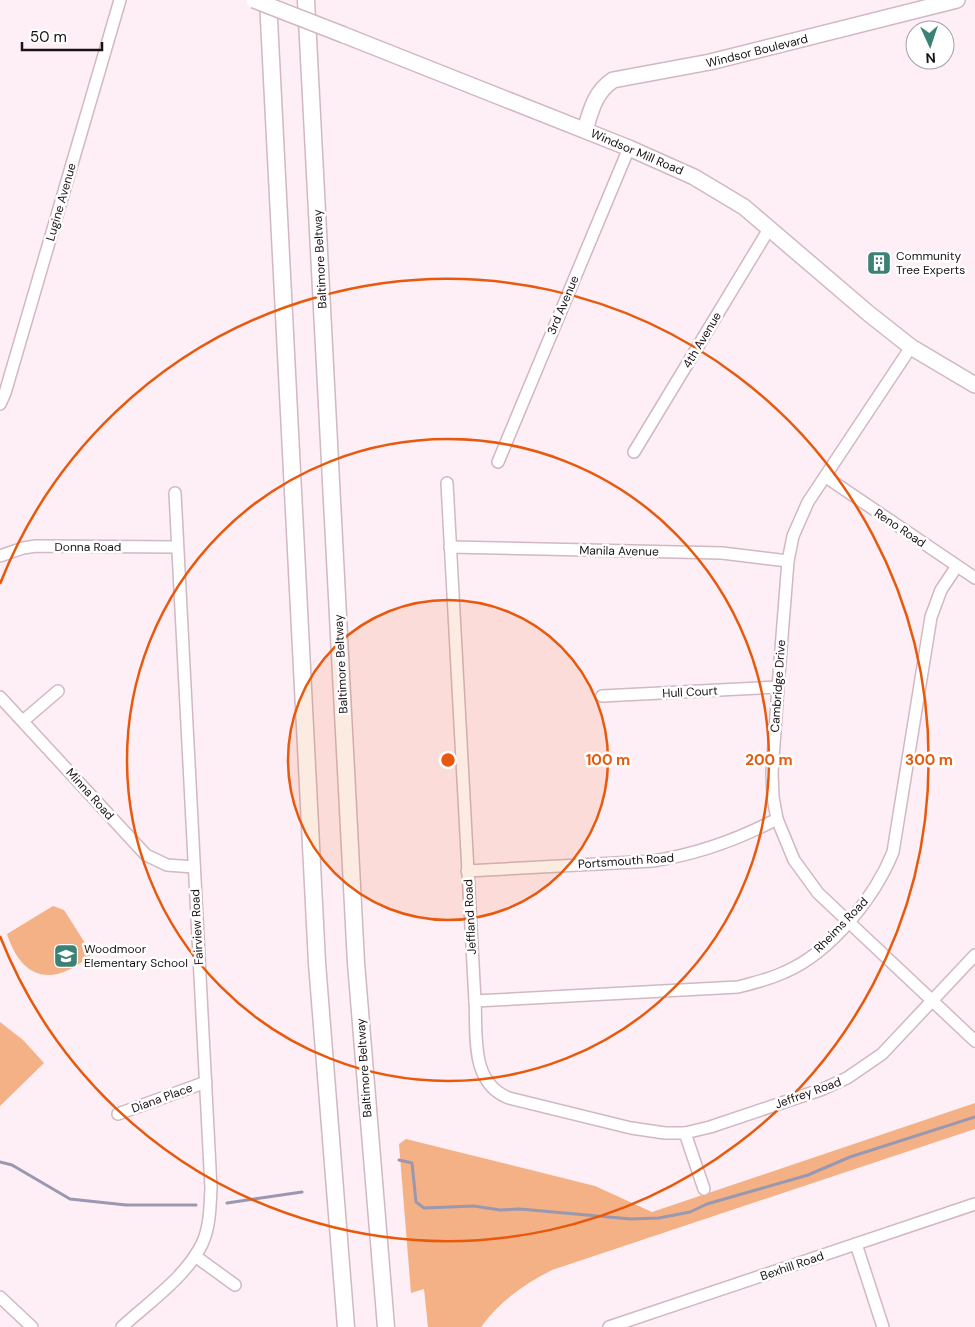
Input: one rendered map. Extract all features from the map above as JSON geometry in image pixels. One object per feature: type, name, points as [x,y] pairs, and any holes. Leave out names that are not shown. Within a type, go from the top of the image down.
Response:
[{"type":"highway","points":[[268,0],[318,963],[346,1327]]},
{"type":"highway","name":"Baltimore Beltway","points":[[306,0],[356,962],[386,1327]]},
{"type":"main road","name":"Windsor Mill Road","points":[[254,0],[585,130],[694,176],[723,193],[769,229],[911,347],[975,385]]},
{"type":"main road","name":"Windsor Boulevard","points":[[585,130],[597,94],[613,80],[710,62],[958,0]]},
{"type":"street","name":"Lugine Avenue","points":[[0,404],[5,393],[120,0]]},
{"type":"street","name":"3rd Avenue","points":[[498,462],[629,148]]},
{"type":"street","name":"4th Avenue","points":[[634,452],[769,229]]},
{"type":"street","name":"Cambridge Drive","points":[[911,347],[798,520],[788,561],[772,773],[777,819],[794,860],[804,877],[848,922],[975,1041]]},
{"type":"street","name":"Reno Road","points":[[826,477],[975,578]]},
{"type":"street","name":"Jeffland Road","points":[[447,483],[467,871],[480,1067],[489,1086],[498,1093],[631,1128],[665,1133],[685,1133]]},
{"type":"street","name":"Fairview Road","points":[[122,1327],[182,1272],[195,1256],[202,1244],[210,1211],[211,1188],[206,1082],[175,493]]},
{"type":"street","name":"Donna Road","points":[[0,556],[23,548],[36,546],[177,547]]},
{"type":"street","name":"Manila Avenue","points":[[450,547],[722,553],[788,561]]},
{"type":"street","name":"Rheims Road","points":[[475,1001],[738,987],[762,981],[794,968],[809,959],[848,922],[876,887],[893,852],[931,617],[941,590],[957,566]]},
{"type":"street","name":"Hull Court","points":[[602,696],[778,687]]},
{"type":"street","points":[[23,721],[58,690]]},
{"type":"street","name":"Minna Road","points":[[0,697],[146,854],[167,864],[194,866]]},
{"type":"street","name":"Portsmouth Road","points":[[467,871],[653,861],[680,857],[728,843],[777,819]]},
{"type":"street","name":"Jeffrey Road","points":[[685,1133],[710,1127],[823,1089],[847,1078],[882,1054],[933,1002],[975,955]]},
{"type":"street","name":"Diana Place","points":[[118,1114],[206,1082]]},
{"type":"street","points":[[685,1133],[704,1189]]},
{"type":"street","name":"Bexhill Road","points":[[609,1327],[975,1204]]},
{"type":"street","points":[[856,1244],[883,1327]]},
{"type":"street","points":[[195,1256],[235,1285]]},
{"type":"street","points":[[0,1297],[32,1327]]},
{"type":"shaded area","points":[[53,906],[64,910],[92,954],[65,971],[53,975],[31,970],[22,962],[7,934]]},
{"type":"shaded area","points":[[0,1022],[23,1040],[44,1063],[0,1106]]},
{"type":"shaded area","points":[[975,1103],[975,1129],[552,1270],[532,1281],[504,1301],[481,1327],[428,1327],[424,1289],[411,1293],[399,1144],[406,1139],[595,1186],[652,1212]]},
{"type":"waterway","points":[[399,1160],[412,1163],[416,1202],[424,1208],[474,1206],[500,1210],[520,1209],[631,1219],[659,1218],[690,1212],[707,1204],[808,1175],[850,1157],[975,1117]]},
{"type":"waterway","points":[[0,1162],[12,1165],[70,1199],[126,1205],[196,1205]]},
{"type":"waterway","points":[[227,1203],[302,1192]]},
{"type":"place","name":"Community Tree Experts","points":[[879,263]]},
{"type":"place","name":"Woodmoor Elementary School","points":[[66,956]]}]
